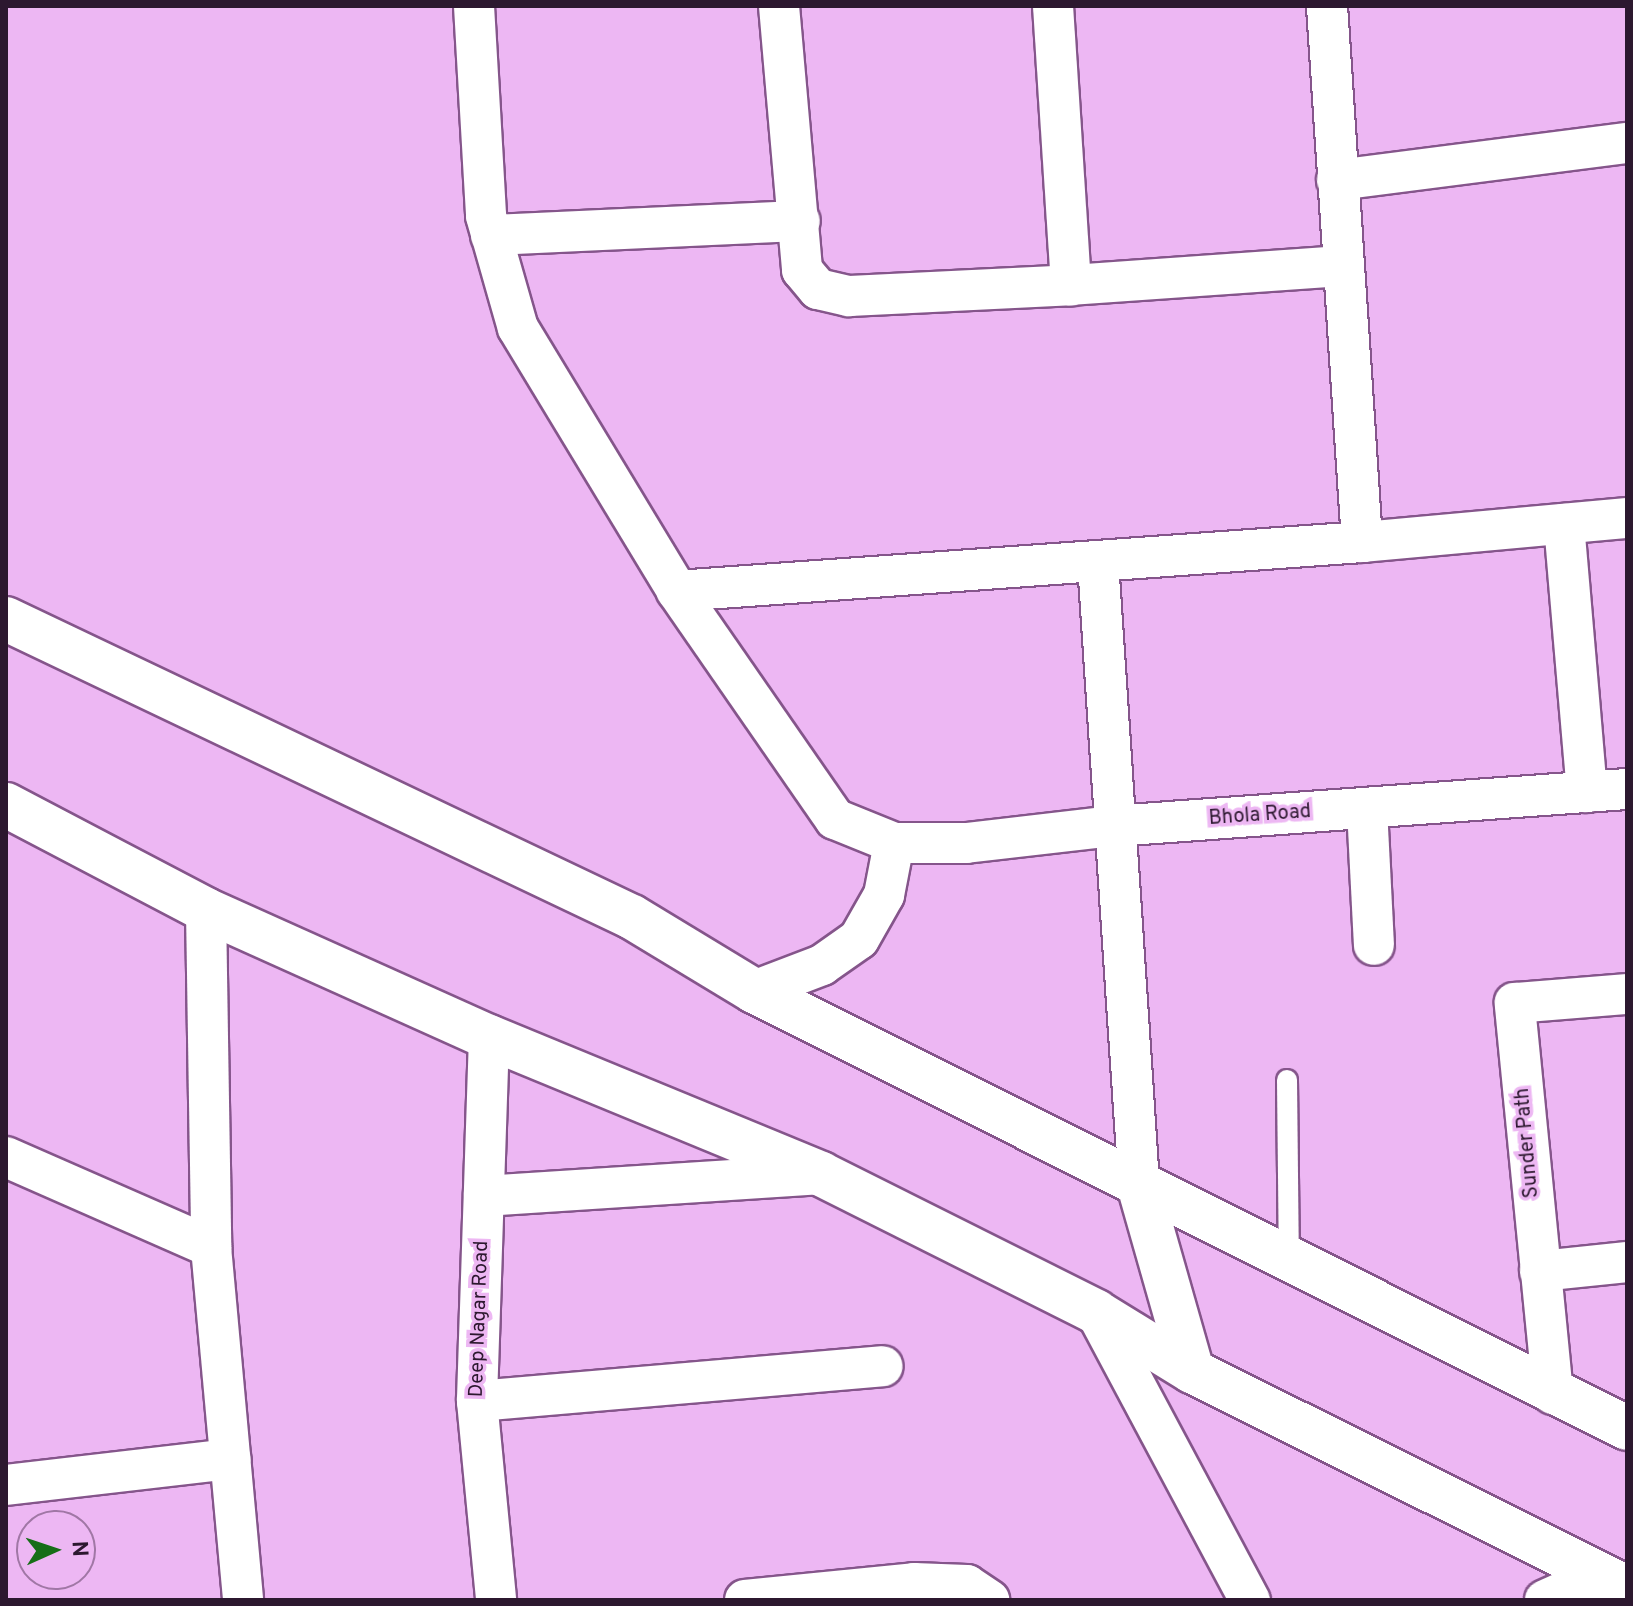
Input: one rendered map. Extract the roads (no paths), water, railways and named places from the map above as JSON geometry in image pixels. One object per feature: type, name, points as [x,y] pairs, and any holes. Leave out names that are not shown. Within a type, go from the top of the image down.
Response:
[{"type":"street","points":[[474,6],[491,235],[518,328],[677,591],[835,819],[894,843],[884,895],[859,939],[822,965],[754,991]]},
{"type":"street","points":[[779,6],[802,270],[818,289],[849,296],[1071,285],[1343,266]]},
{"type":"street","points":[[1053,6],[1071,285]]},
{"type":"street","points":[[1327,6],[1362,542]]},
{"type":"street","points":[[1337,180],[1627,143]]},
{"type":"street","points":[[491,235],[800,221]]},
{"type":"street","points":[[677,591],[1362,542],[1627,518]]},
{"type":"street","points":[[1564,524],[1587,792]]},
{"type":"street","points":[[1098,562],[1139,1185],[1192,1371]]},
{"type":"street","points":[[6,619],[632,917],[754,991],[1553,1394],[1627,1428]]},
{"type":"street","name":"Bhola Road","points":[[894,843],[966,843],[1114,826],[1627,789]]},
{"type":"street","points":[[6,805],[206,910],[489,1037],[821,1174],[1096,1312],[1192,1371],[1614,1582]]},
{"type":"street","points":[[1367,808],[1374,945]]},
{"type":"street","points":[[206,910],[211,1247],[243,1600]]},
{"type":"street","name":"Sunder Path","points":[[1553,1394],[1515,1003],[1627,994]]},
{"type":"street","name":"Deep Nagar Road","points":[[489,1037],[477,1401],[496,1600]]},
{"type":"street","points":[[6,1157],[211,1247]]},
{"type":"street","points":[[484,1196],[821,1174]]},
{"type":"street","points":[[1540,1271],[1627,1262]]},
{"type":"street","points":[[1096,1312],[1250,1600]]},
{"type":"street","points":[[477,1401],[882,1366]]},
{"type":"street","points":[[6,1485],[230,1459]]},
{"type":"street","points":[[1545,1600],[1614,1582]]},
{"type":"street","points":[[745,1600],[914,1583],[967,1585],[989,1600]]},
{"type":"lane","points":[[1287,1080],[1289,1259]]}]
